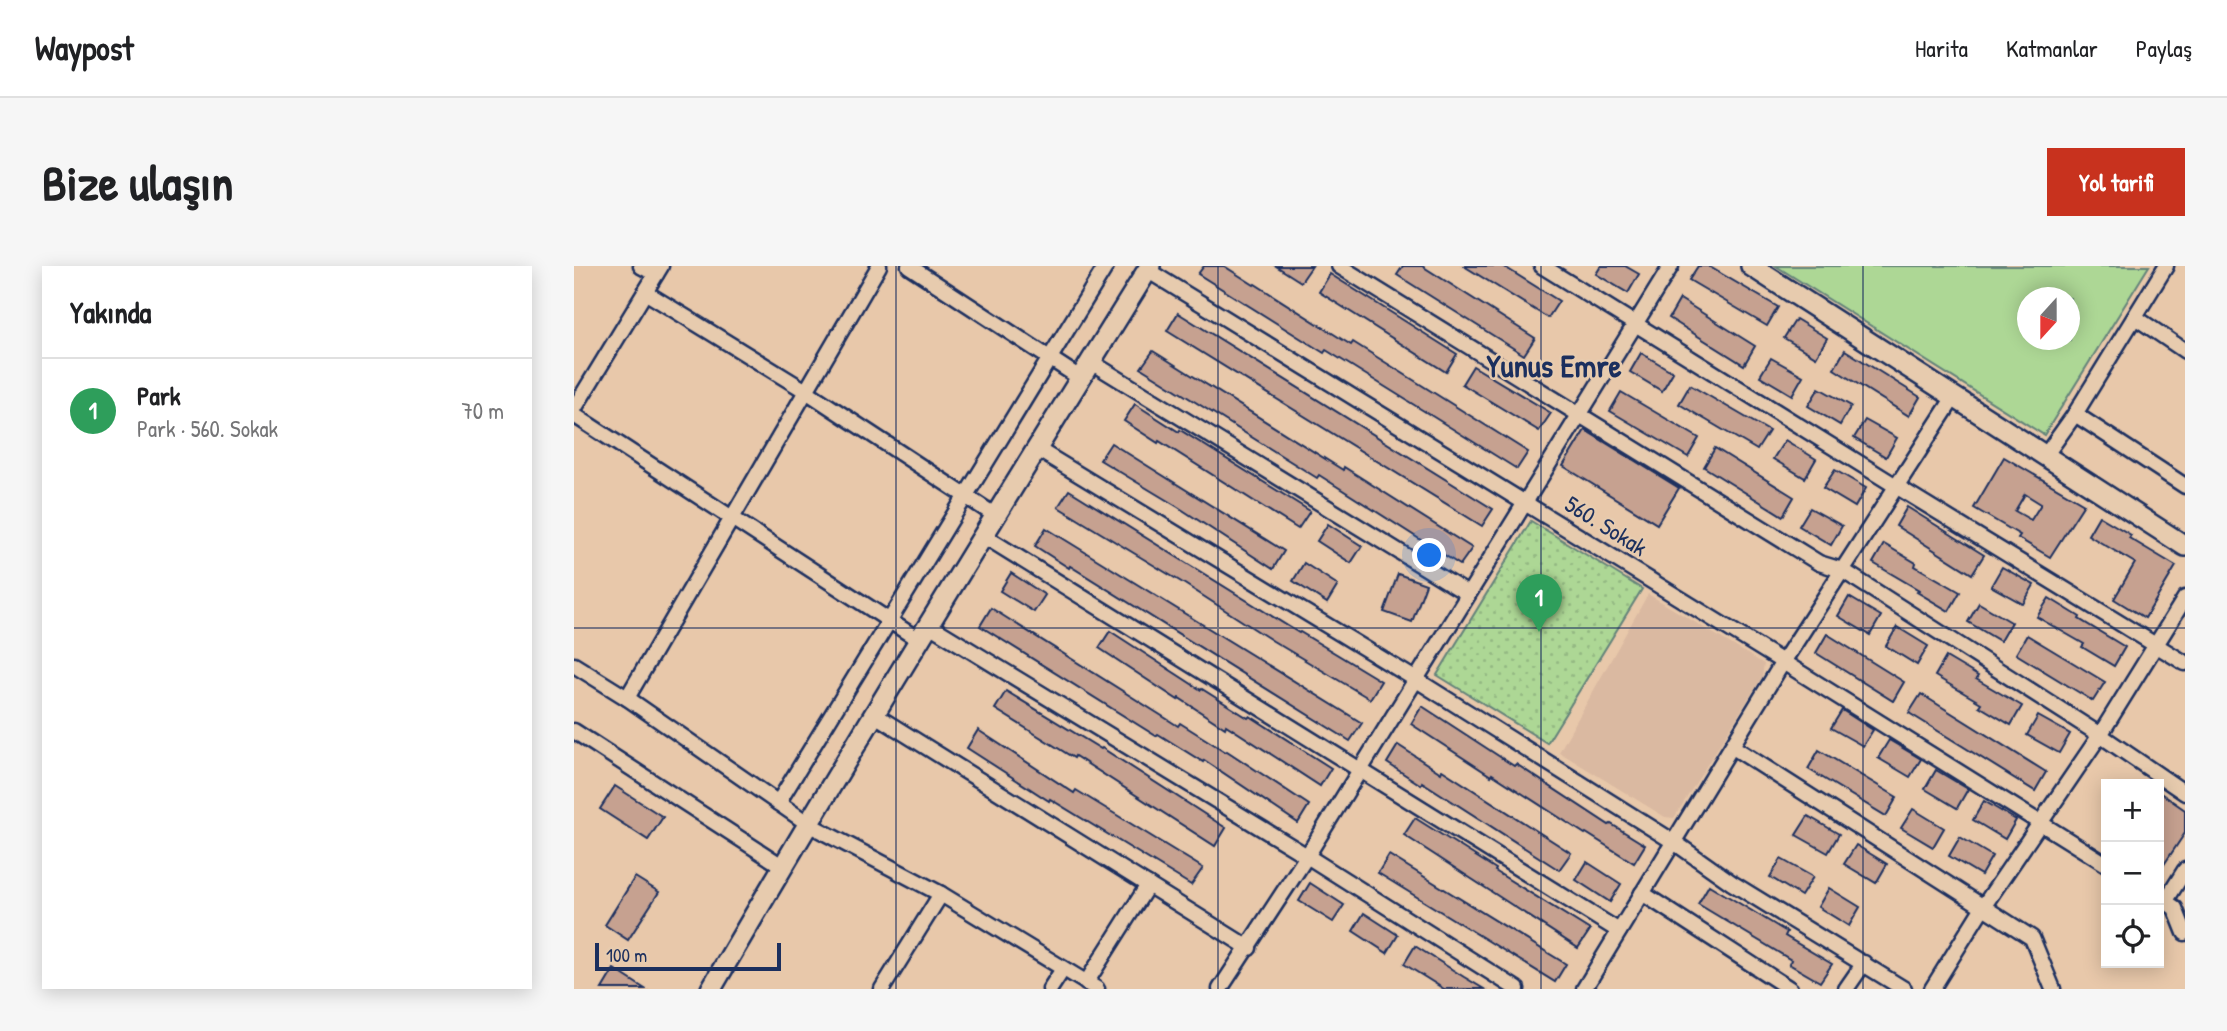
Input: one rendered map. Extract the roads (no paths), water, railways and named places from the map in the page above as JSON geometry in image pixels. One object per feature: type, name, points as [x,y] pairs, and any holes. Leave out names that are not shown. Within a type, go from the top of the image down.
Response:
[{"type":"street","points":[[574,409],[658,270],[641,266]]},
{"type":"street","points":[[627,698],[878,266]]},
{"type":"street","points":[[909,266],[1051,359],[1086,370],[1468,594]]},
{"type":"street","points":[[778,803],[1107,266]]},
{"type":"street","points":[[1339,266],[1819,563],[1842,570],[2100,735],[2185,793]]},
{"type":"street","points":[[1542,266],[2185,663]]},
{"type":"street","points":[[1220,989],[1307,856],[1671,266]]},
{"type":"street","points":[[1751,266],[2185,546]]},
{"type":"street","points":[[2045,456],[2075,414],[2166,266]]},
{"type":"street","points":[[711,989],[782,866],[810,825],[924,633],[1148,268]]},
{"type":"street","name":"560. Sokak","points":[[1148,268],[2101,861]]},
{"type":"street","points":[[645,292],[806,391],[996,516]]},
{"type":"street","points":[[2135,317],[2185,351]]},
{"type":"street","points":[[1584,989],[1783,662],[1954,397]]},
{"type":"street","points":[[2075,414],[2185,486]]},
{"type":"street","points":[[574,415],[890,622],[924,633],[1307,856],[1517,989]]},
{"type":"street","points":[[1037,449],[1415,679],[1674,842],[1732,883],[1904,989]]},
{"type":"street","points":[[984,536],[1619,930]]},
{"type":"street","points":[[1931,989],[1983,907],[2100,735],[2185,598]]},
{"type":"street","points":[[574,664],[810,825],[941,894],[1091,986],[1147,885]]},
{"type":"street","points":[[875,715],[1249,948]]},
{"type":"street","points":[[574,731],[782,866]]},
{"type":"street","points":[[1732,747],[2032,938],[2053,989]]},
{"type":"street","points":[[2164,896],[2185,870]]},
{"type":"street","points":[[1643,893],[1790,989]]},
{"type":"street","points":[[881,989],[941,894]]},
{"type":"street","points":[[2164,900],[2175,908],[2185,933]]},
{"type":"street","points":[[1846,989],[1864,963]]},
{"type":"street","points":[[1050,989],[1063,969]]},
{"type":"place","name":"Park","points":[[1539,632]]},
{"type":"district","name":"Yunus Emre","points":[[1554,366]]}]
